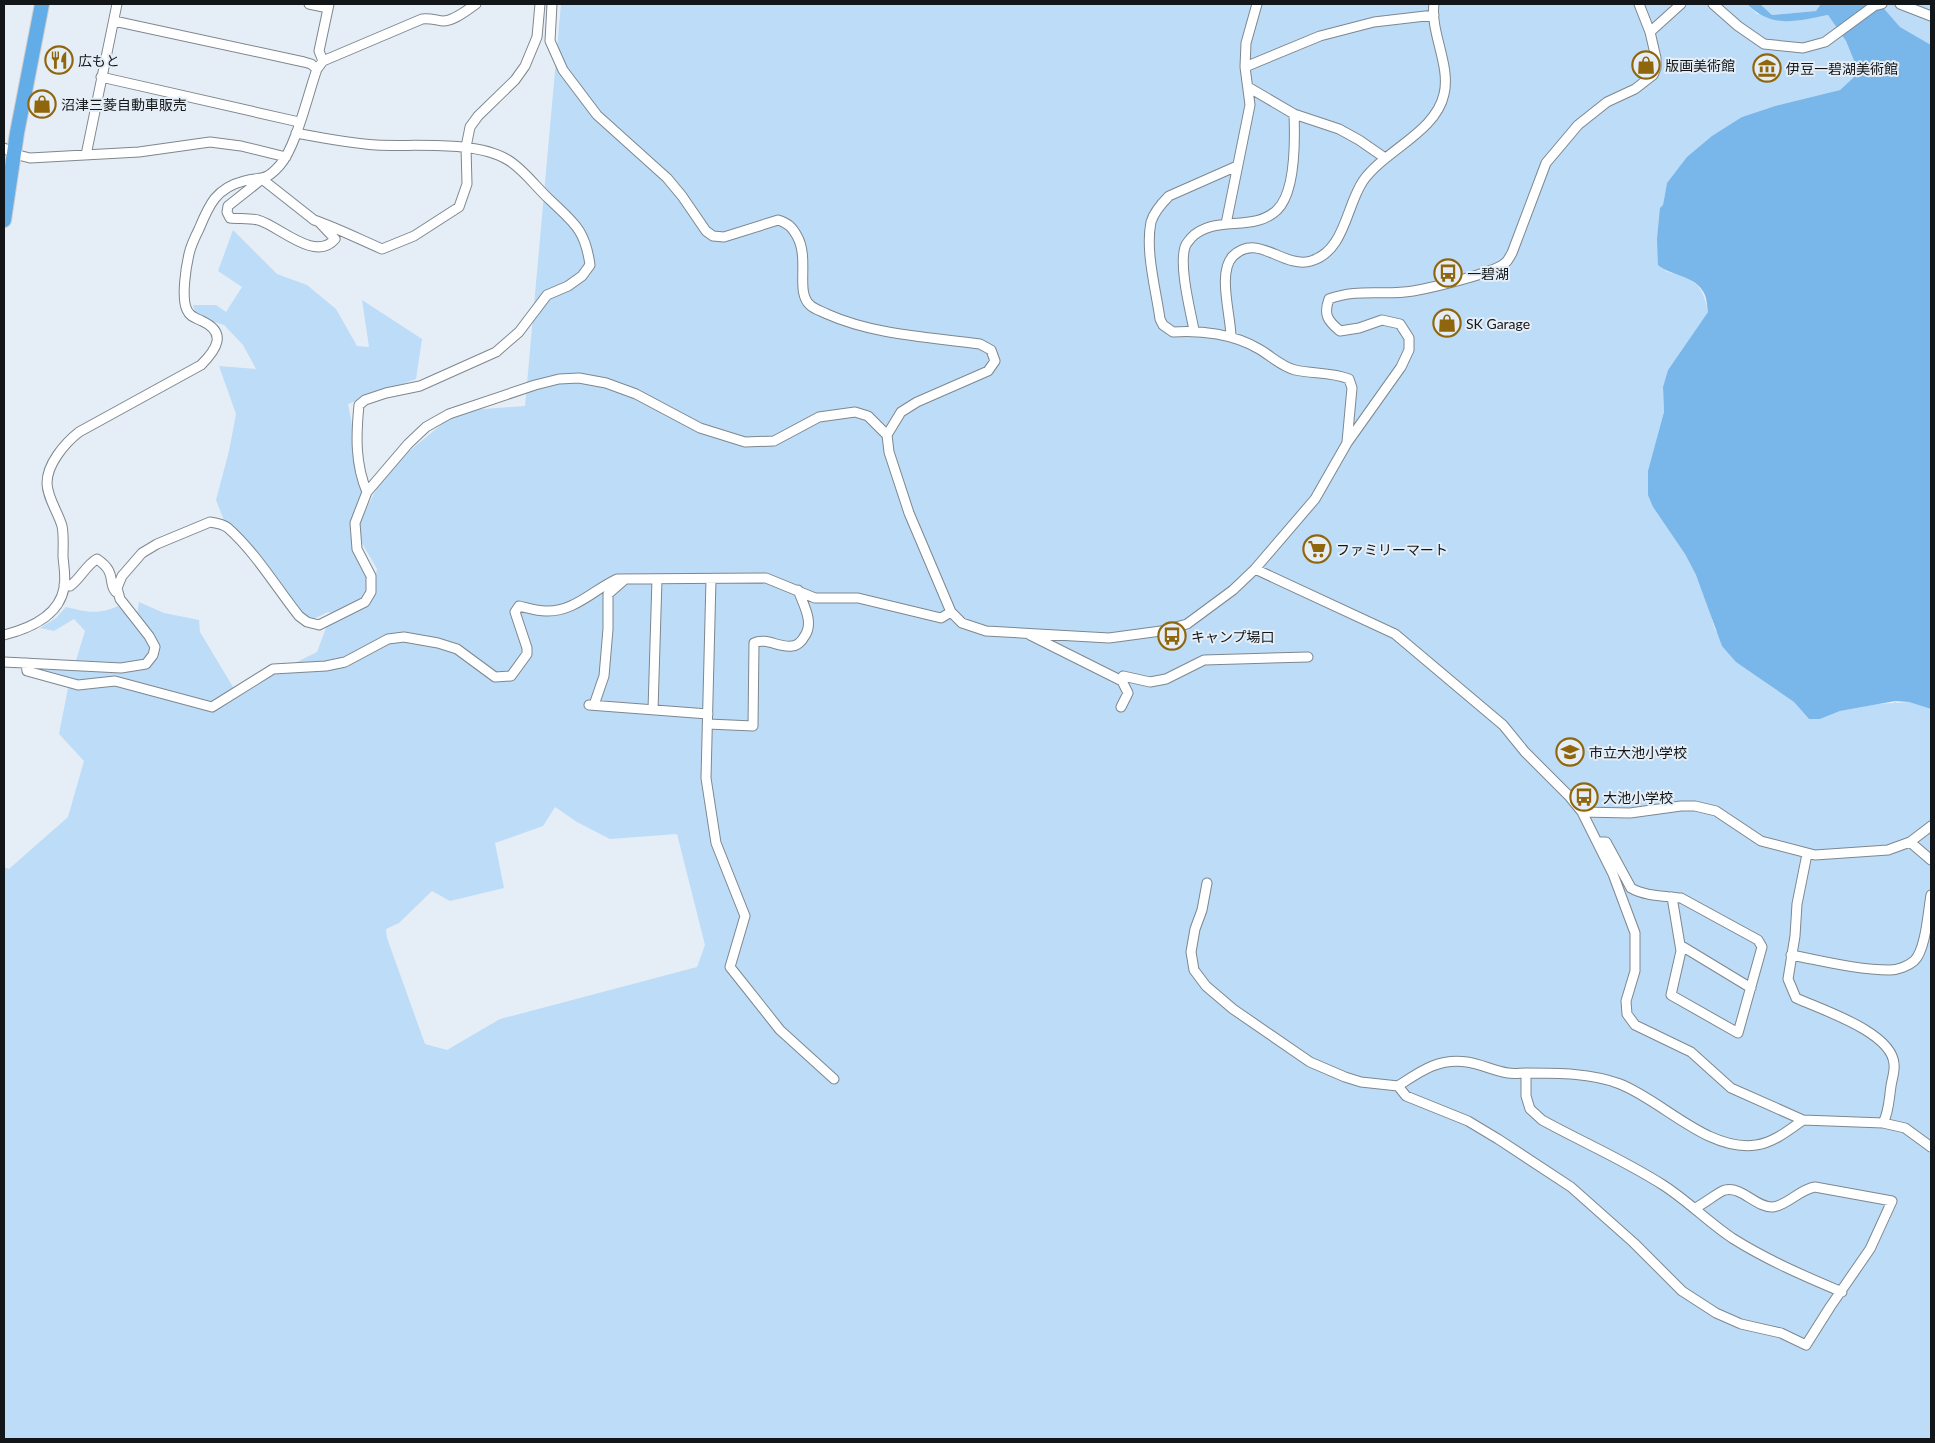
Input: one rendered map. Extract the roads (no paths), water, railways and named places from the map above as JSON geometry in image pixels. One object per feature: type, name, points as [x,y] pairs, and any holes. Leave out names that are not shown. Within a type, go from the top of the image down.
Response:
[{"type":"highway","points":[[4,220],[9,151],[17,133],[42,4]]},
{"type":"street","points":[[86,155],[117,4]]},
{"type":"street","points":[[309,4],[328,6],[319,51],[322,60]]},
{"type":"street","points":[[319,222],[335,239],[332,243],[312,247],[259,220],[230,218],[227,212],[228,206],[270,174],[286,157],[317,69],[322,60],[422,19],[428,18],[444,21],[451,19],[476,4]]},
{"type":"street","points":[[4,635],[46,617],[60,600],[64,585],[62,529],[47,482],[52,464],[73,437],[80,432],[202,366],[216,344],[216,332],[213,327],[190,315],[184,301],[190,251],[210,202],[229,187],[241,182],[262,179],[314,220],[382,249],[414,236],[459,207],[467,184],[466,147],[470,126],[515,80],[525,66],[537,37],[540,4]]},
{"type":"street","points":[[552,4],[550,41],[563,70],[597,115],[677,190],[706,231],[713,236],[724,237],[778,220],[786,222],[802,245],[804,260],[802,291],[805,300],[811,307],[864,328],[980,344],[991,350],[995,361],[988,371],[917,402],[902,412],[887,435]]},
{"type":"street","points":[[1226,224],[1250,106],[1245,67],[1246,43],[1257,4]]},
{"type":"street","points":[[1231,337],[1231,321],[1224,277],[1232,257],[1242,250],[1254,246],[1300,263],[1312,261],[1326,252],[1337,240],[1363,182],[1379,162],[1413,138],[1439,109],[1445,92],[1434,4]]},
{"type":"street","points":[[4,662],[121,668],[146,664],[153,655],[154,646],[149,636],[120,599],[117,588],[122,576],[142,553],[157,544],[210,522],[219,523],[228,528],[299,616],[307,622],[319,625],[365,602],[371,592],[371,576],[357,549],[355,523],[367,492],[408,444],[426,428],[449,414],[536,385],[559,379],[579,378],[606,383],[636,394],[700,428],[745,442],[774,441],[819,417],[855,412],[868,416],[887,435],[889,452],[909,513],[951,612],[962,623],[986,631],[1109,638],[1161,631],[1187,624],[1233,590],[1255,569],[1315,499],[1347,443],[1400,367],[1409,350],[1409,338],[1400,324],[1382,320],[1340,332],[1328,322],[1325,309],[1329,299],[1345,293],[1412,291],[1482,274],[1495,270],[1505,263],[1512,253],[1546,163],[1578,125],[1607,102],[1635,89],[1653,76],[1656,68],[1656,58],[1650,32],[1639,4]]},
{"type":"street","points":[[1650,32],[1682,4]]},
{"type":"street","points":[[1712,4],[1738,26],[1764,44],[1803,48],[1825,42],[1878,5]]},
{"type":"street","points":[[1900,4],[1931,16]]},
{"type":"street","points":[[1245,67],[1320,36],[1374,22],[1434,15]]},
{"type":"street","points":[[114,20],[304,62],[311,64],[317,69]]},
{"type":"street","points":[[101,77],[299,122]]},
{"type":"street","points":[[1248,87],[1294,114],[1339,129],[1384,158]]},
{"type":"street","points":[[1194,330],[1182,261],[1185,244],[1197,232],[1219,224],[1242,224],[1276,211],[1284,201],[1290,178],[1296,145],[1294,114]]},
{"type":"street","points":[[296,133],[374,145],[466,147],[496,154],[516,166],[579,227],[585,241],[590,265],[582,276],[568,286],[547,296],[519,332],[496,352],[420,386],[386,393],[365,400],[359,405],[356,432],[360,475],[367,492]]},
{"type":"street","points":[[9,151],[30,158],[139,152],[210,142],[226,143],[286,157]]},
{"type":"street","points":[[1237,166],[1169,196],[1152,219],[1150,234],[1152,265],[1160,319],[1173,332],[1194,330],[1231,337],[1258,348],[1274,360],[1294,370],[1341,376],[1348,379],[1352,388],[1347,443]]},
{"type":"street","points":[[64,585],[70,586],[76,582],[91,562],[97,559],[109,569],[113,589],[119,594]]},
{"type":"street","points":[[1255,569],[1395,634],[1503,725],[1524,752],[1569,796],[1582,812],[1613,874],[1634,933],[1635,971],[1626,1001],[1627,1014],[1635,1025],[1691,1052],[1731,1088],[1803,1120],[1883,1123],[1905,1128],[1931,1147]]},
{"type":"street","points":[[26,663],[27,671],[78,685],[114,681],[212,707],[273,670],[326,666],[345,662],[388,639],[404,637],[438,643],[457,649],[495,677],[511,676],[527,654],[527,648],[515,612],[519,606],[546,611],[556,610],[578,603],[604,585],[617,580],[766,578],[815,598],[858,598],[941,618],[951,612]]},
{"type":"street","points":[[653,710],[658,579]]},
{"type":"street","points":[[711,579],[706,778],[716,843],[744,916],[730,967],[780,1030],[834,1079]]},
{"type":"street","points":[[624,580],[608,594],[608,629],[604,676],[591,705],[708,714]]},
{"type":"street","points":[[708,724],[753,726],[754,643],[759,641],[793,646],[801,642],[809,632],[808,618],[798,590]]},
{"type":"street","points":[[1028,634],[1122,681],[1128,693],[1121,707]]},
{"type":"street","points":[[1122,681],[1123,676],[1150,682],[1166,679],[1204,660],[1308,657]]},
{"type":"street","points":[[1582,812],[1630,813],[1695,806],[1716,811],[1761,841],[1815,856],[1888,850],[1910,842],[1931,826]]},
{"type":"street","points":[[1597,842],[1606,842],[1630,888],[1636,891],[1681,898],[1758,940],[1762,947],[1738,1033],[1671,995],[1681,951],[1672,897]]},
{"type":"street","points":[[1910,842],[1931,860]]},
{"type":"street","points":[[1807,854],[1797,904],[1795,936],[1788,979],[1796,998],[1869,1030],[1884,1042],[1891,1053],[1894,1063],[1888,1114],[1883,1123]]},
{"type":"street","points":[[1207,883],[1202,910],[1195,929],[1192,952],[1194,970],[1206,986],[1233,1009],[1310,1062],[1345,1077],[1361,1082],[1398,1086],[1434,1064],[1442,1062],[1468,1062],[1508,1074],[1592,1076],[1620,1084],[1650,1099],[1702,1132],[1724,1143],[1737,1146],[1758,1145],[1781,1136],[1803,1120]]},
{"type":"street","points":[[1791,955],[1855,966],[1891,970],[1903,968],[1915,960],[1922,946],[1931,895]]},
{"type":"street","points":[[1680,945],[1751,988]]},
{"type":"street","points":[[1526,1073],[1526,1096],[1530,1109],[1542,1120],[1643,1172],[1695,1208],[1731,1237],[1752,1250],[1787,1268],[1842,1292]]},
{"type":"street","points":[[1398,1086],[1406,1096],[1439,1108],[1475,1126],[1571,1187],[1634,1243],[1682,1291],[1716,1313],[1741,1324],[1782,1333],[1806,1344],[1870,1249],[1892,1201],[1816,1187],[1807,1188],[1778,1206],[1769,1207],[1734,1190],[1724,1190],[1695,1208]]},
{"type":"water","points":[[1747,4],[1760,4],[1772,15],[1816,11],[1821,4],[1880,4],[1900,27],[1931,45],[1931,709],[1909,702],[1895,701],[1840,711],[1820,719],[1809,719],[1794,702],[1736,662],[1722,646],[1696,575],[1685,554],[1653,507],[1648,495],[1648,471],[1664,412],[1663,387],[1668,370],[1708,312],[1706,297],[1700,287],[1689,279],[1663,269],[1658,265],[1657,239],[1660,208],[1663,205],[1667,183],[1687,157],[1712,136],[1742,117],[1775,106],[1840,90],[1853,78],[1857,68],[1846,41],[1828,15],[1795,21],[1775,20],[1756,12]]},
{"type":"place","name":"広もと","points":[[59,60]]},
{"type":"place","name":"版画美術館","points":[[1646,65]]},
{"type":"place","name":"伊豆一碧湖美術館","points":[[1767,68]]},
{"type":"place","name":"沼津三菱自動車販売","points":[[42,104]]},
{"type":"place","name":"一碧湖","points":[[1448,273]]},
{"type":"place","name":"SK Garage","points":[[1447,323]]},
{"type":"place","name":"ファミリーマート","points":[[1317,549]]},
{"type":"place","name":"キャンプ場口","points":[[1172,636]]},
{"type":"place","name":"市立大池小学校","points":[[1570,752]]},
{"type":"place","name":"大池小学校","points":[[1584,797]]}]
